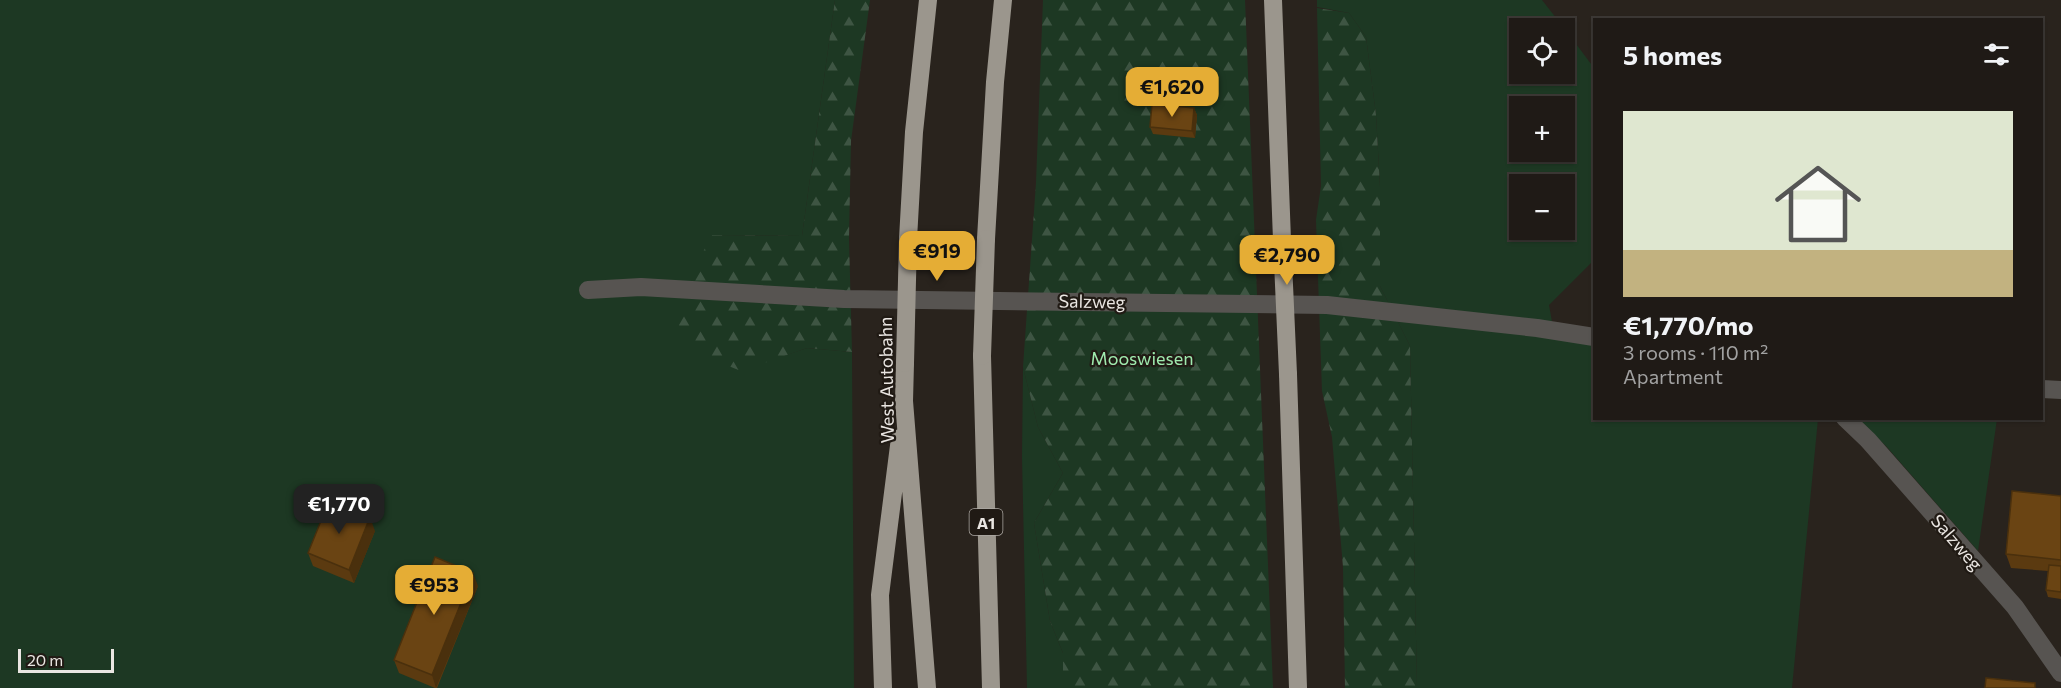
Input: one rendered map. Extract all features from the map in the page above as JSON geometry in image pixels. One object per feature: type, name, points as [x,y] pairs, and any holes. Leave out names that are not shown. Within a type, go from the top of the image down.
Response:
[{"type":"highway","name":"West Autobahn","points":[[927,688],[904,401],[904,363],[914,132],[928,0]]},
{"type":"highway","name":"A1","points":[[991,688],[982,356],[995,82],[1003,0]]},
{"type":"highway","points":[[1273,0],[1298,688]]},
{"type":"highway","points":[[883,688],[880,595],[904,401]]},
{"type":"street","name":"Salzweg","points":[[588,290],[641,287],[844,299],[1327,305],[1537,328],[1593,337]]},
{"type":"street","points":[[2043,389],[2061,390]]},
{"type":"street","name":"Salzweg","points":[[1847,420],[1868,440],[2015,607],[2061,673]]},
{"type":"green space","points":[[0,0],[835,0],[802,236],[712,235],[783,356],[807,348],[852,352],[854,688],[0,688]]},
{"type":"green space","points":[[835,0],[870,0],[851,141],[849,238],[852,352],[807,348],[741,371],[696,353],[674,317],[691,275],[712,235],[802,236]]},
{"type":"green space","name":"Mooswiesen","points":[[1043,0],[1245,0],[1273,688],[1063,688],[1063,653],[1050,621],[1034,523],[1063,473],[1038,427],[1023,367],[1036,183]]},
{"type":"green space","points":[[1317,0],[1542,0],[1556,18],[1509,18],[1509,84],[1575,84],[1575,42],[1593,67],[1593,261],[1549,305],[1555,338],[1593,344],[1593,420],[1818,420],[1792,688],[1417,688],[1410,346],[1380,286],[1380,187],[1376,115],[1366,37],[1349,13],[1317,7]]},
{"type":"green space","points":[[1317,8],[1349,13],[1366,37],[1376,115],[1380,187],[1380,286],[1410,346],[1417,688],[1345,688],[1343,567],[1332,437],[1322,391],[1316,220],[1321,186]]},
{"type":"green space","points":[[1023,367],[1038,427],[1063,473],[1034,523],[1050,621],[1063,653],[1063,688],[1027,688],[1022,457]]},
{"type":"green space","points":[[1858,420],[1997,420],[1978,551],[1886,446]]},
{"type":"building","points":[[1152,104],[1194,108],[1192,131],[1150,127]]},
{"type":"building","points":[[2012,491],[2061,496],[2061,560],[2006,554]]},
{"type":"building","points":[[329,501],[370,517],[349,570],[308,553]]},
{"type":"building","points":[[435,557],[473,573],[432,675],[394,660]]},
{"type":"building","points":[[2049,565],[2061,566],[2061,592],[2046,590]]},
{"type":"building","points":[[1986,678],[2035,683],[2035,688],[1985,688]]}]
